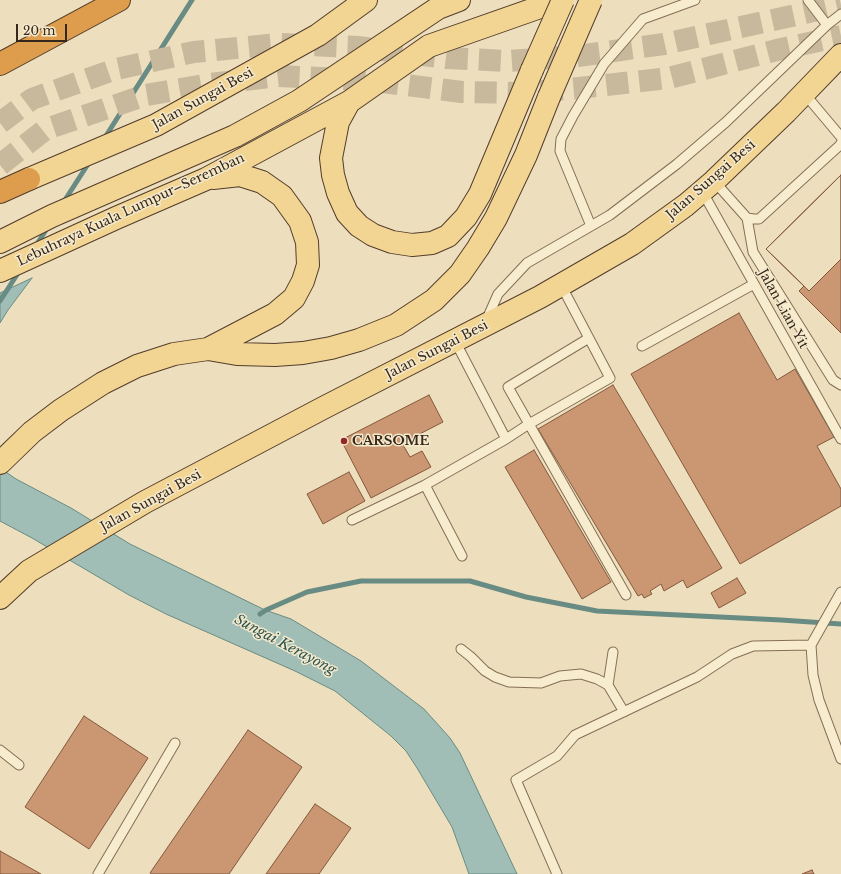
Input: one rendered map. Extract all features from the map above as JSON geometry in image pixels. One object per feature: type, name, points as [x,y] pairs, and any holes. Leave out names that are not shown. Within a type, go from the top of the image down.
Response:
[{"type":"highway","points":[[0,49],[92,0]]},
{"type":"highway","points":[[0,64],[119,0]]},
{"type":"highway","points":[[0,192],[29,179]]},
{"type":"main road","name":"Jalan Sungai Besi","points":[[29,179],[156,125],[318,35],[366,0]]},
{"type":"main road","points":[[0,242],[52,216],[235,136],[298,101],[438,8],[459,0]]},
{"type":"main road","name":"Lebuhraya Kuala Lumpur–Seremban","points":[[0,271],[206,179],[349,102],[429,46],[560,0]]},
{"type":"main road","points":[[349,102],[338,122],[331,158],[333,175],[338,193],[347,213],[359,226],[373,235],[392,242],[412,245],[432,243],[448,236],[466,217],[480,194],[563,0]]},
{"type":"main road","points":[[0,463],[32,432],[61,410],[103,383],[137,366],[174,354],[208,349],[237,354],[275,355],[303,353],[331,348],[359,340],[396,325],[434,300],[460,274],[496,218],[526,155],[549,97],[591,0]]},
{"type":"main road","name":"Jalan Sungai Besi","points":[[0,598],[29,571],[145,502],[325,407],[484,326],[561,285],[632,244],[686,205],[708,186],[786,112],[841,55]]},
{"type":"main road","points":[[206,179],[240,175],[262,182],[282,196],[300,221],[307,242],[308,265],[303,281],[294,298],[276,314],[208,349]]},
{"type":"lane","points":[[591,226],[560,151],[561,139],[604,64],[642,19],[695,0]]},
{"type":"lane","points":[[808,0],[827,25]]},
{"type":"lane","points":[[484,326],[498,294],[527,263],[610,215],[677,164],[726,122],[827,25],[841,14]]},
{"type":"lane","points":[[708,186],[747,218],[759,219],[840,145],[841,137],[804,93]]},
{"type":"lane","name":"Jalan Lian Yit","points":[[708,186],[754,284],[841,439]]},
{"type":"lane","points":[[747,218],[753,252],[833,380],[841,385]]},
{"type":"lane","points":[[642,346],[754,284]]},
{"type":"lane","points":[[352,520],[425,485],[610,378],[561,285]]},
{"type":"lane","points":[[588,338],[508,387],[626,595]]},
{"type":"lane","points":[[455,341],[506,438]]},
{"type":"lane","points":[[425,485],[462,556]]},
{"type":"lane","points":[[841,592],[811,645],[814,681],[819,700],[841,759]]},
{"type":"lane","points":[[557,874],[516,780],[556,756],[575,735],[697,677],[732,654],[753,646],[811,645]]},
{"type":"lane","points":[[461,649],[471,656],[485,671],[495,677],[509,682],[541,683],[560,676],[581,674],[597,679],[608,684],[624,712]]},
{"type":"lane","points":[[608,684],[613,652]]},
{"type":"lane","points":[[98,874],[175,743]]},
{"type":"lane","points":[[0,750],[19,765]]},
{"type":"water","points":[[32,278],[8,310],[0,323],[0,293]]},
{"type":"water","name":"Sungai Kerayong","points":[[0,468],[16,479],[71,508],[130,544],[265,610],[291,619],[361,661],[424,709],[450,738],[460,753],[517,874],[469,874],[452,827],[406,751],[391,736],[335,691],[295,671],[166,614],[129,595],[0,521]]},
{"type":"building","points":[[841,175],[841,259],[809,291],[766,249]]},
{"type":"building","points":[[841,175],[841,333],[799,291],[804,286],[766,249]]},
{"type":"building","points":[[739,313],[777,380],[795,369],[834,437],[817,446],[841,489],[841,506],[740,564],[631,374]]},
{"type":"building","points":[[613,385],[722,568],[687,588],[683,580],[664,591],[661,584],[650,591],[652,594],[644,598],[642,594],[638,596],[538,429]]},
{"type":"building","points":[[429,395],[443,422],[402,443],[410,457],[422,451],[431,467],[371,498],[341,440]]},
{"type":"building","points":[[534,450],[611,582],[582,599],[505,467]]},
{"type":"building","points":[[349,472],[365,501],[323,524],[307,494]]},
{"type":"building","points":[[737,578],[746,593],[719,608],[711,593]]},
{"type":"building","points":[[84,716],[148,758],[89,849],[25,807]]},
{"type":"building","points":[[248,730],[302,767],[229,874],[150,873]]},
{"type":"building","points":[[315,804],[351,828],[319,874],[266,874]]},
{"type":"building","points":[[0,851],[41,874],[0,874]]},
{"type":"building","points":[[812,870],[814,874],[802,874]]},
{"type":"waterway","points":[[104,139],[192,0]]},
{"type":"waterway","points":[[63,203],[90,161]]},
{"type":"waterway","points":[[35,247],[48,227]]},
{"type":"waterway","points":[[0,301],[20,270]]},
{"type":"waterway","points":[[260,614],[307,592],[361,581],[470,581],[526,597],[597,611],[841,624]]},
{"type":"tunnel","points":[[0,123],[32,99],[116,69],[194,52],[279,44],[358,47],[447,58],[507,61],[578,56],[664,44],[841,5]]},
{"type":"tunnel","points":[[0,165],[46,129],[146,95],[210,84],[279,76],[366,80],[462,92],[520,93],[669,78],[781,49],[841,36]]},
{"type":"place","name":"CARSOME","points":[[344,441]]}]
